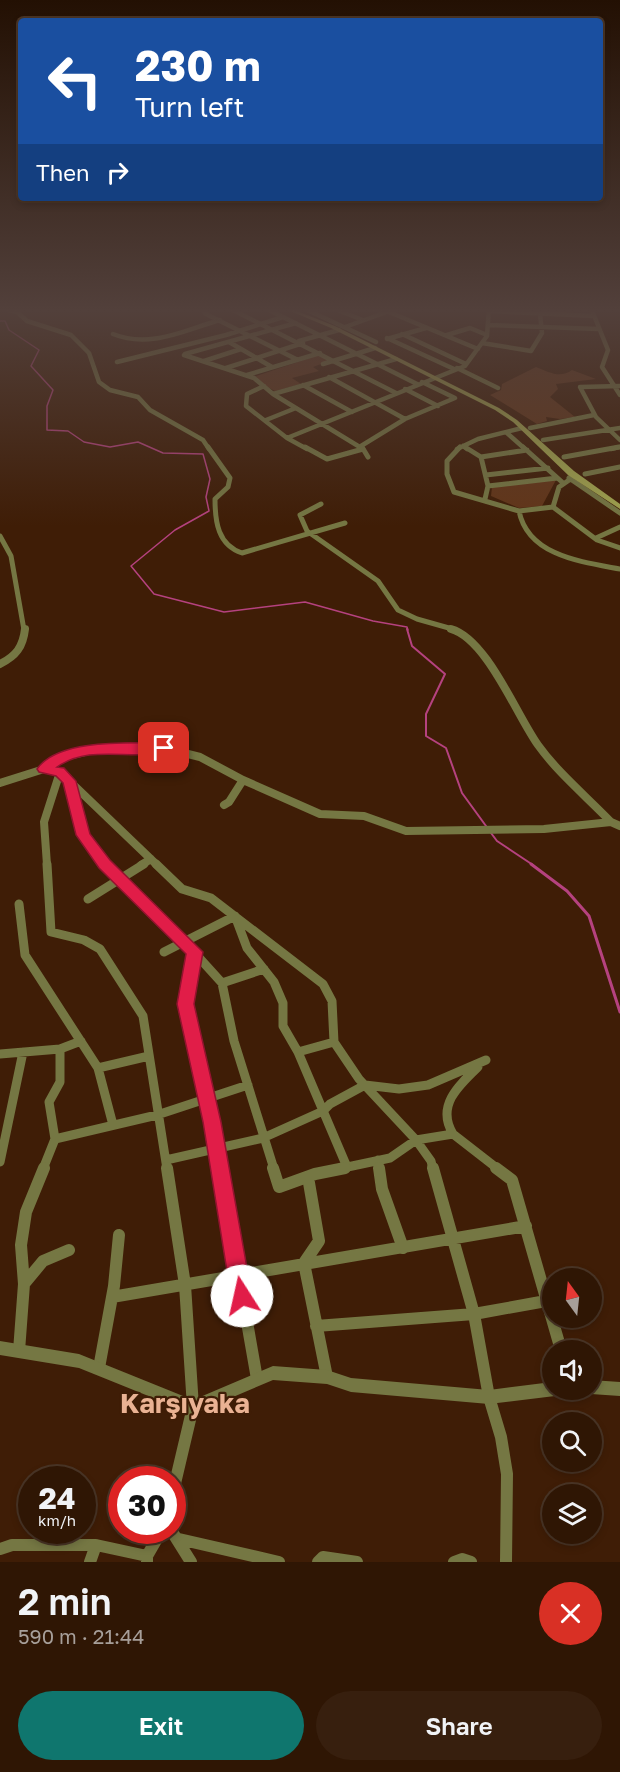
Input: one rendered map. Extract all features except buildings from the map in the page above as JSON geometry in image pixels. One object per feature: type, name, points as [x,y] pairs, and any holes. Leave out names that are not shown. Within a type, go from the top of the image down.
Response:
[{"type":"main road","points":[[444,381],[497,409],[526,428],[620,498]]},
{"type":"main road","points":[[526,428],[572,477],[620,507]]},
{"type":"street","points":[[99,381],[110,390],[138,397],[150,410],[203,440],[230,478],[228,487],[215,499],[215,509],[217,527],[232,552],[242,553],[315,534],[345,522]]},
{"type":"street","points":[[257,381],[273,394],[362,448],[368,458]]},
{"type":"street","points":[[273,394],[316,381]]},
{"type":"street","points":[[336,381],[373,403],[405,418]]},
{"type":"street","points":[[374,381],[396,393]]},
{"type":"street","points":[[264,386],[247,394],[246,401],[250,409],[287,438],[327,459],[362,448],[405,418],[455,398],[415,381]]},
{"type":"street","points":[[287,438],[424,381]]},
{"type":"street","points":[[482,381],[498,388]]},
{"type":"street","points":[[609,381],[620,395]]},
{"type":"street","points":[[303,385],[352,412]]},
{"type":"street","points":[[620,386],[580,387],[594,415],[607,431],[620,440]]},
{"type":"street","points":[[405,389],[438,406]]},
{"type":"street","points":[[266,420],[296,408]]},
{"type":"street","points":[[594,415],[475,438],[452,452],[446,460],[447,481],[457,495],[485,499],[519,511],[553,507],[596,538],[620,548]]},
{"type":"street","points":[[541,426],[556,438]]},
{"type":"street","points":[[543,440],[620,428]]},
{"type":"street","points":[[507,433],[560,480]]},
{"type":"street","points":[[463,446],[481,457],[527,450]]},
{"type":"street","points":[[564,457],[620,447]]},
{"type":"street","points":[[481,457],[488,486],[485,499]]},
{"type":"street","points":[[585,474],[620,467]]},
{"type":"street","points":[[486,475],[548,468]]},
{"type":"street","points":[[488,486],[572,477],[620,513]]},
{"type":"street","points":[[553,507],[553,499],[560,480]]},
{"type":"street","points":[[321,504],[300,518],[307,531],[315,534],[378,580],[398,610],[417,619],[459,631],[508,690],[538,745],[611,822],[620,826]]},
{"type":"street","points":[[519,511],[520,526],[532,541],[569,557],[620,569]]},
{"type":"street","points":[[596,538],[620,527]]},
{"type":"street","points":[[0,536],[12,552],[15,578],[27,625],[20,646],[7,661],[0,664]]},
{"type":"street","points":[[0,783],[44,769],[60,758],[97,748],[164,748],[200,757],[243,780],[320,814],[364,816],[406,831],[544,829],[611,822]]},
{"type":"street","points":[[44,769],[60,772],[182,889],[211,898],[322,984],[333,1001],[334,1042],[365,1085],[416,1140],[431,1161],[474,1314],[489,1397],[501,1437],[507,1474],[506,1562]]},
{"type":"street","points":[[60,772],[44,822],[51,932],[84,940],[100,949],[143,1016],[185,1285],[193,1407],[179,1466]]},
{"type":"street","points":[[224,805],[243,780]]},
{"type":"street","points":[[69,781],[83,835],[118,879],[184,941],[222,983],[234,1041],[279,1187],[308,1177],[390,1158],[416,1140],[453,1134]]},
{"type":"street","points":[[88,899],[151,859]]},
{"type":"street","points":[[19,904],[25,955],[98,1068],[113,1125]]},
{"type":"street","points":[[164,952],[235,916]]},
{"type":"street","points":[[235,916],[247,948],[274,982],[283,1004],[283,1026],[298,1052],[347,1167]]},
{"type":"street","points":[[195,952],[186,1004],[207,1099],[257,1379]]},
{"type":"street","points":[[222,983],[264,969]]},
{"type":"street","points":[[0,1054],[60,1049],[81,1041]]},
{"type":"street","points":[[298,1052],[334,1042]]},
{"type":"street","points":[[19,1351],[24,1284],[21,1245],[26,1212],[55,1139],[49,1102],[60,1082],[60,1049]]},
{"type":"street","points":[[0,1162],[23,1052]]},
{"type":"street","points":[[98,1068],[149,1056]]},
{"type":"street","points":[[166,1160],[263,1138],[323,1111],[330,1104],[365,1085],[384,1090],[424,1089],[486,1060],[467,1077],[443,1112],[444,1124],[453,1134],[512,1180],[542,1286]]},
{"type":"street","points":[[55,1139],[157,1115],[248,1085]]},
{"type":"street","points":[[378,1160],[382,1189],[403,1248]]},
{"type":"street","points":[[308,1177],[320,1241],[303,1263],[327,1377]]},
{"type":"street","points":[[112,1297],[526,1227]]},
{"type":"street","points":[[99,1368],[112,1297],[119,1235]]},
{"type":"street","points":[[24,1284],[43,1261],[69,1250]]},
{"type":"street","points":[[316,1326],[474,1314],[542,1302]]},
{"type":"street","points":[[0,1348],[79,1361],[193,1407],[273,1373],[327,1377],[351,1385],[489,1397],[542,1391]]},
{"type":"street","points":[[602,1388],[620,1389]]},
{"type":"street","points":[[186,1537],[279,1562]]},
{"type":"street","points":[[0,1549],[12,1545],[96,1545],[147,1559],[155,1544]]},
{"type":"street","points":[[181,1544],[191,1562]]},
{"type":"street","points":[[90,1562],[96,1545]]},
{"type":"street","points":[[318,1562],[323,1557],[357,1562]]},
{"type":"street","points":[[454,1562],[462,1559],[471,1562]]},
{"type":"shaded area","points":[[256,381],[296,381],[301,384],[275,391]]},
{"type":"shaded area","points":[[508,381],[581,381],[556,384],[558,389],[550,397],[575,417],[560,419],[546,417],[547,421],[537,424],[490,395],[501,390],[502,384]]},
{"type":"shaded area","points":[[556,480],[542,506],[519,508],[491,496],[492,487]]},
{"type":"waterway","points":[[45,381],[53,390],[47,406],[47,430],[68,431],[84,442],[110,447],[138,442],[163,453],[203,454],[210,479],[206,497],[209,511],[175,530],[131,566],[154,594],[224,612],[305,602],[373,621],[407,627],[408,630]]},
{"type":"waterway","points":[[407,629],[412,646],[445,674],[426,714],[426,736],[446,748],[462,793],[486,826]]},
{"type":"waterway","points":[[491,833],[497,841],[533,865]]},
{"type":"waterway","points":[[531,864],[567,891],[589,916],[620,1012]]},
{"type":"district","name":"Karşıyaka","points":[[185,1404]]},
{"type":"route","points":[[164,748],[97,748],[60,758],[44,769],[60,772],[69,781],[83,835],[104,864],[195,952],[186,1004],[212,1122],[242,1296]]}]
